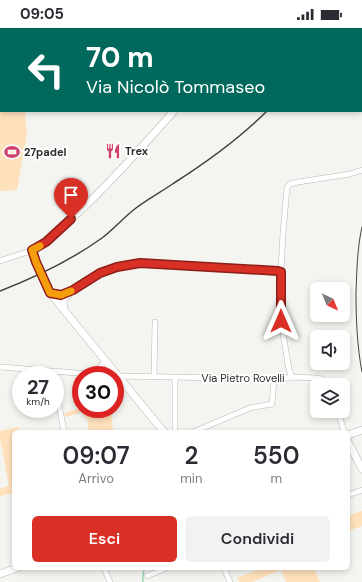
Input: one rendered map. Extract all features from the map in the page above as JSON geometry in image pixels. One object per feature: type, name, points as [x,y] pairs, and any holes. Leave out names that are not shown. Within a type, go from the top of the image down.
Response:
[{"type":"street","points":[[0,261],[32,250],[46,242],[95,197],[173,112]]},
{"type":"street","points":[[292,377],[289,370],[281,321],[281,272],[286,190],[290,184],[350,174],[362,170]]},
{"type":"street","points":[[32,250],[50,293],[109,366]]},
{"type":"street","points":[[50,293],[61,295],[73,290],[100,273],[117,267],[140,263],[281,272]]},
{"type":"street","points":[[65,310],[64,301],[73,290]]},
{"type":"street","points":[[154,377],[155,322]]},
{"type":"street","points":[[100,366],[105,361]]},
{"type":"street","name":"Via Pietro Rovelli","points":[[0,367],[12,368]]},
{"type":"street","name":"Via Pietro Rovelli","points":[[124,375],[175,378],[274,380],[292,377],[316,378]]},
{"type":"street","points":[[175,378],[175,430]]},
{"type":"street","points":[[198,430],[250,408],[272,404],[274,380]]},
{"type":"street","points":[[124,384],[162,430]]},
{"type":"street","points":[[61,418],[64,430]]},
{"type":"street","points":[[340,418],[343,430]]},
{"type":"street","points":[[350,434],[362,430]]},
{"type":"street","points":[[350,446],[362,469]]},
{"type":"street","points":[[350,494],[362,490]]},
{"type":"street","points":[[0,574],[12,570]]},
{"type":"street","points":[[105,570],[110,582]]},
{"type":"street","points":[[147,576],[162,570]]},
{"type":"street","points":[[225,570],[230,582]]},
{"type":"shaded area","name":"27padel","points":[[0,112],[25,112],[27,134],[17,190],[0,191]]},
{"type":"shaded area","points":[[72,411],[72,415],[65,417],[64,413]]},
{"type":"shaded area","points":[[87,418],[112,418],[113,430],[89,430]]},
{"type":"shaded area","points":[[18,427],[19,430],[12,430],[12,493],[0,496],[0,488],[9,486],[0,439],[0,431]]},
{"type":"shaded area","points":[[362,511],[362,526],[350,530],[350,515]]},
{"type":"shaded area","points":[[258,570],[281,570],[252,582],[239,582],[237,578]]},
{"type":"shaded area","points":[[281,570],[315,570],[320,582],[286,582]]},
{"type":"waterway","points":[[143,582],[144,570]]},
{"type":"tram line","points":[[362,227],[358,251],[356,292],[357,332],[362,372]]},
{"type":"railway","points":[[0,291],[52,268],[90,246],[136,208],[199,167],[222,150],[266,112]]},
{"type":"slow traffic","points":[[40,246],[32,250],[50,293],[61,295],[71,291]]},
{"type":"place","name":"Trex","points":[[113,151]]},
{"type":"place","name":"27padel","points":[[12,152]]},
{"type":"route","points":[[71,219],[46,242],[32,250],[50,293],[61,295],[73,290],[100,273],[117,267],[140,263],[278,271],[281,272],[281,321]]}]
